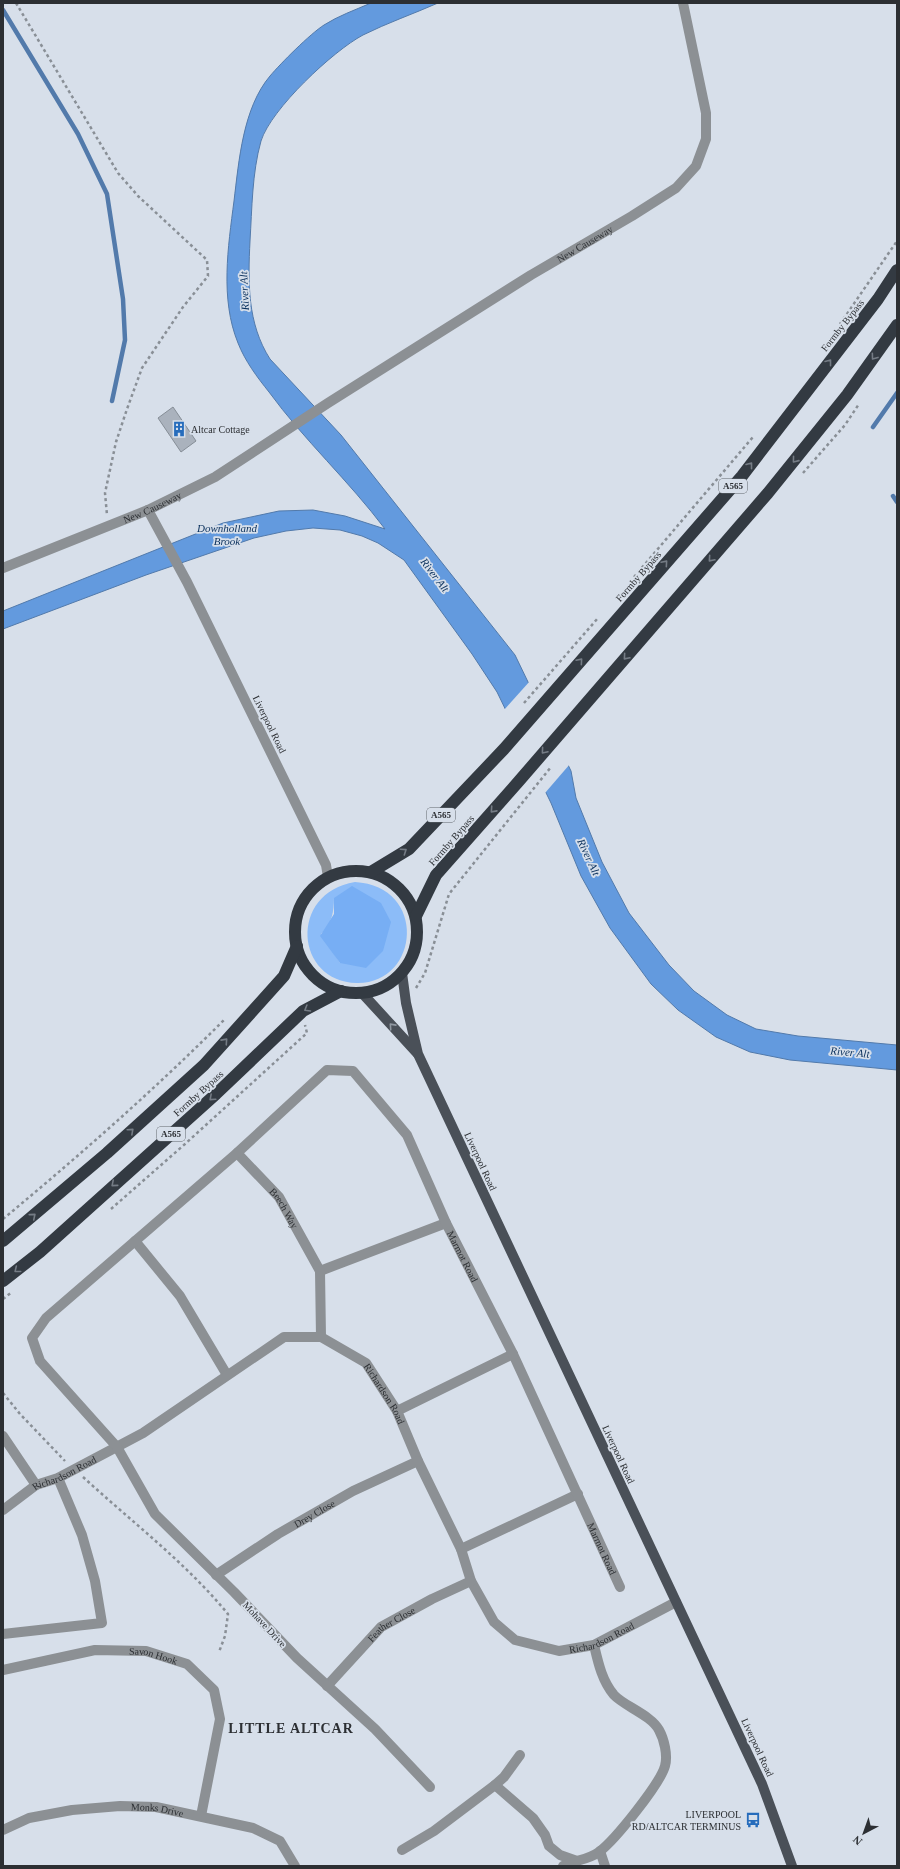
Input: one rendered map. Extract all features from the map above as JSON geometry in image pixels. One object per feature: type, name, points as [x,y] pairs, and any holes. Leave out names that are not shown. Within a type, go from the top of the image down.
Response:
[{"type":"highway","name":"Formby Bypass","points":[[371,872],[409,849],[504,749],[742,476],[878,299],[897,270]]},
{"type":"highway","name":"Formby Bypass","points":[[416,916],[436,875],[768,493],[847,395],[897,325]]},
{"type":"highway","name":"A565","points":[[357,870],[371,872],[386,879],[399,888],[410,901],[416,916],[418,936],[415,949],[413,956],[402,973],[391,983],[377,990],[362,993],[341,991],[326,985],[313,975],[303,962],[297,946],[296,926],[301,906],[317,885],[328,878],[342,872],[357,870]]},
{"type":"highway","name":"Formby Bypass","points":[[3,1241],[107,1153],[204,1065],[284,976],[297,946]]},
{"type":"highway","name":"Formby Bypass","points":[[3,1281],[40,1252],[216,1094],[303,1011],[341,991]]},
{"type":"main road","name":"Liverpool Road","points":[[402,973],[406,1003],[418,1054],[762,1784],[792,1866]]},
{"type":"main road","name":"Liverpool Road","points":[[362,993],[418,1054]]},
{"type":"street","name":"New Causeway","points":[[3,568],[148,510],[215,477],[328,403],[531,275],[632,216],[676,188],[696,166],[706,139],[706,113],[683,3]]},
{"type":"street","name":"Liverpool Road","points":[[148,510],[187,582],[326,865],[328,878]]},
{"type":"street","name":"Marmot Road","points":[[134,1241],[237,1153],[327,1070],[353,1071],[407,1135],[446,1223],[513,1354],[620,1587]]},
{"type":"street","name":"Beech Way","points":[[237,1153],[279,1197],[320,1271],[321,1337]]},
{"type":"street","points":[[320,1271],[446,1223]]},
{"type":"street","points":[[134,1241],[180,1296],[227,1376]]},
{"type":"street","name":"Mohave Drive","points":[[134,1241],[46,1318],[32,1338],[40,1361],[117,1447],[155,1514],[234,1592],[297,1658],[375,1729],[430,1787]]},
{"type":"street","name":"Richardson Road","points":[[3,1510],[36,1485],[58,1478],[143,1433],[284,1337],[321,1337],[366,1363],[397,1411],[418,1461],[461,1549],[471,1581],[494,1622],[515,1640],[559,1651],[594,1644],[676,1602]]},
{"type":"street","points":[[397,1411],[513,1354]]},
{"type":"street","points":[[3,1436],[36,1485]]},
{"type":"street","name":"Drey Close","points":[[216,1575],[278,1534],[346,1495],[418,1461]]},
{"type":"street","points":[[3,1634],[102,1623],[95,1582],[82,1535],[58,1478]]},
{"type":"street","points":[[461,1549],[578,1494]]},
{"type":"street","name":"Feather Close","points":[[327,1686],[380,1626],[432,1598],[471,1581]]},
{"type":"street","points":[[562,1866],[588,1858],[600,1851],[621,1830],[649,1795],[665,1765],[664,1744],[658,1729],[636,1709],[614,1695],[601,1673],[594,1644]]},
{"type":"street","name":"Savon Hook","points":[[3,1670],[95,1650],[146,1651],[188,1664],[214,1690],[220,1719],[200,1816]]},
{"type":"street","points":[[402,1850],[434,1831],[495,1785],[504,1777],[520,1755]]},
{"type":"street","points":[[495,1785],[534,1818],[545,1835],[549,1846],[560,1855],[577,1861]]},
{"type":"street","name":"Monks Drive","points":[[3,1830],[29,1818],[72,1810],[120,1806],[156,1807],[253,1828],[280,1841],[295,1866]]},
{"type":"street","points":[[600,1851],[605,1866]]},
{"type":"path","points":[[16,3],[118,173],[138,196],[207,260],[208,276],[183,307],[142,368],[126,408],[116,442],[105,493],[107,526]]},
{"type":"path","points":[[838,326],[897,241]]},
{"type":"path","points":[[632,580],[758,431]]},
{"type":"path","points":[[547,676],[602,614]]},
{"type":"path","points":[[406,1003],[425,973],[449,894],[527,796]]},
{"type":"path","points":[[3,1219],[95,1140],[192,1052],[225,1019]]},
{"type":"path","points":[[3,1393],[20,1414],[74,1469],[132,1522],[173,1556],[217,1600],[228,1614],[225,1636],[219,1652]]},
{"type":"shaded area","points":[[355,882],[379,888],[395,900],[404,916],[407,934],[403,953],[394,968],[378,979],[357,983],[336,979],[321,968],[311,954],[308,936],[310,919],[318,902],[333,889]],"holes":[[[334,898],[340,963],[321,934],[328,926],[332,917]]]},
{"type":"shaded area","points":[[352,886],[381,903],[391,922],[383,951],[366,968],[340,963],[320,936],[334,914],[334,898]]},
{"type":"water","points":[[371,3],[438,3],[363,35],[350,43],[304,82],[277,113],[267,128],[261,141],[256,166],[249,256],[249,287],[253,317],[262,345],[270,359],[341,435],[515,655],[571,771],[576,798],[602,862],[629,913],[669,965],[694,991],[727,1015],[756,1029],[798,1036],[897,1045],[897,1070],[790,1060],[750,1052],[716,1037],[678,1010],[651,984],[610,928],[581,876],[551,803],[497,692],[472,654],[404,560],[378,543],[362,536],[340,530],[313,528],[286,531],[254,538],[146,575],[3,629],[3,611],[223,523],[279,511],[313,510],[345,516],[385,529],[357,494],[297,427],[252,369],[241,350],[232,326],[227,291],[228,255],[240,152],[248,119],[261,89],[270,76],[311,35],[335,19]]},
{"type":"pier","points":[[530,681],[570,764],[545,793],[504,710]]},
{"type":"building","name":"Altcar Cottage","points":[[173,407],[196,441],[181,452],[158,418]]},
{"type":"waterway","points":[[3,10],[78,134],[107,194],[123,299],[125,340],[112,401]]},
{"type":"waterway","points":[[873,427],[897,393]]},
{"type":"waterway","points":[[893,496],[897,502]]},
{"type":"place","name":"Altcar Cottage","points":[[179,429]]},
{"type":"place","name":"LIVERPOOL RD/ALTCAR TERMINUS","points":[[753,1820]]},
{"type":"district","name":"LITTLE ALTCAR","points":[[291,1728]]},
{"type":"water label","name":"River Alt","points":[[244,291]]},
{"type":"water label","name":"Downholland Brook","points":[[227,534]]},
{"type":"water label","name":"River Alt","points":[[435,575]]},
{"type":"water label","name":"River Alt","points":[[589,857]]},
{"type":"water label","name":"River Alt","points":[[850,1052]]}]
